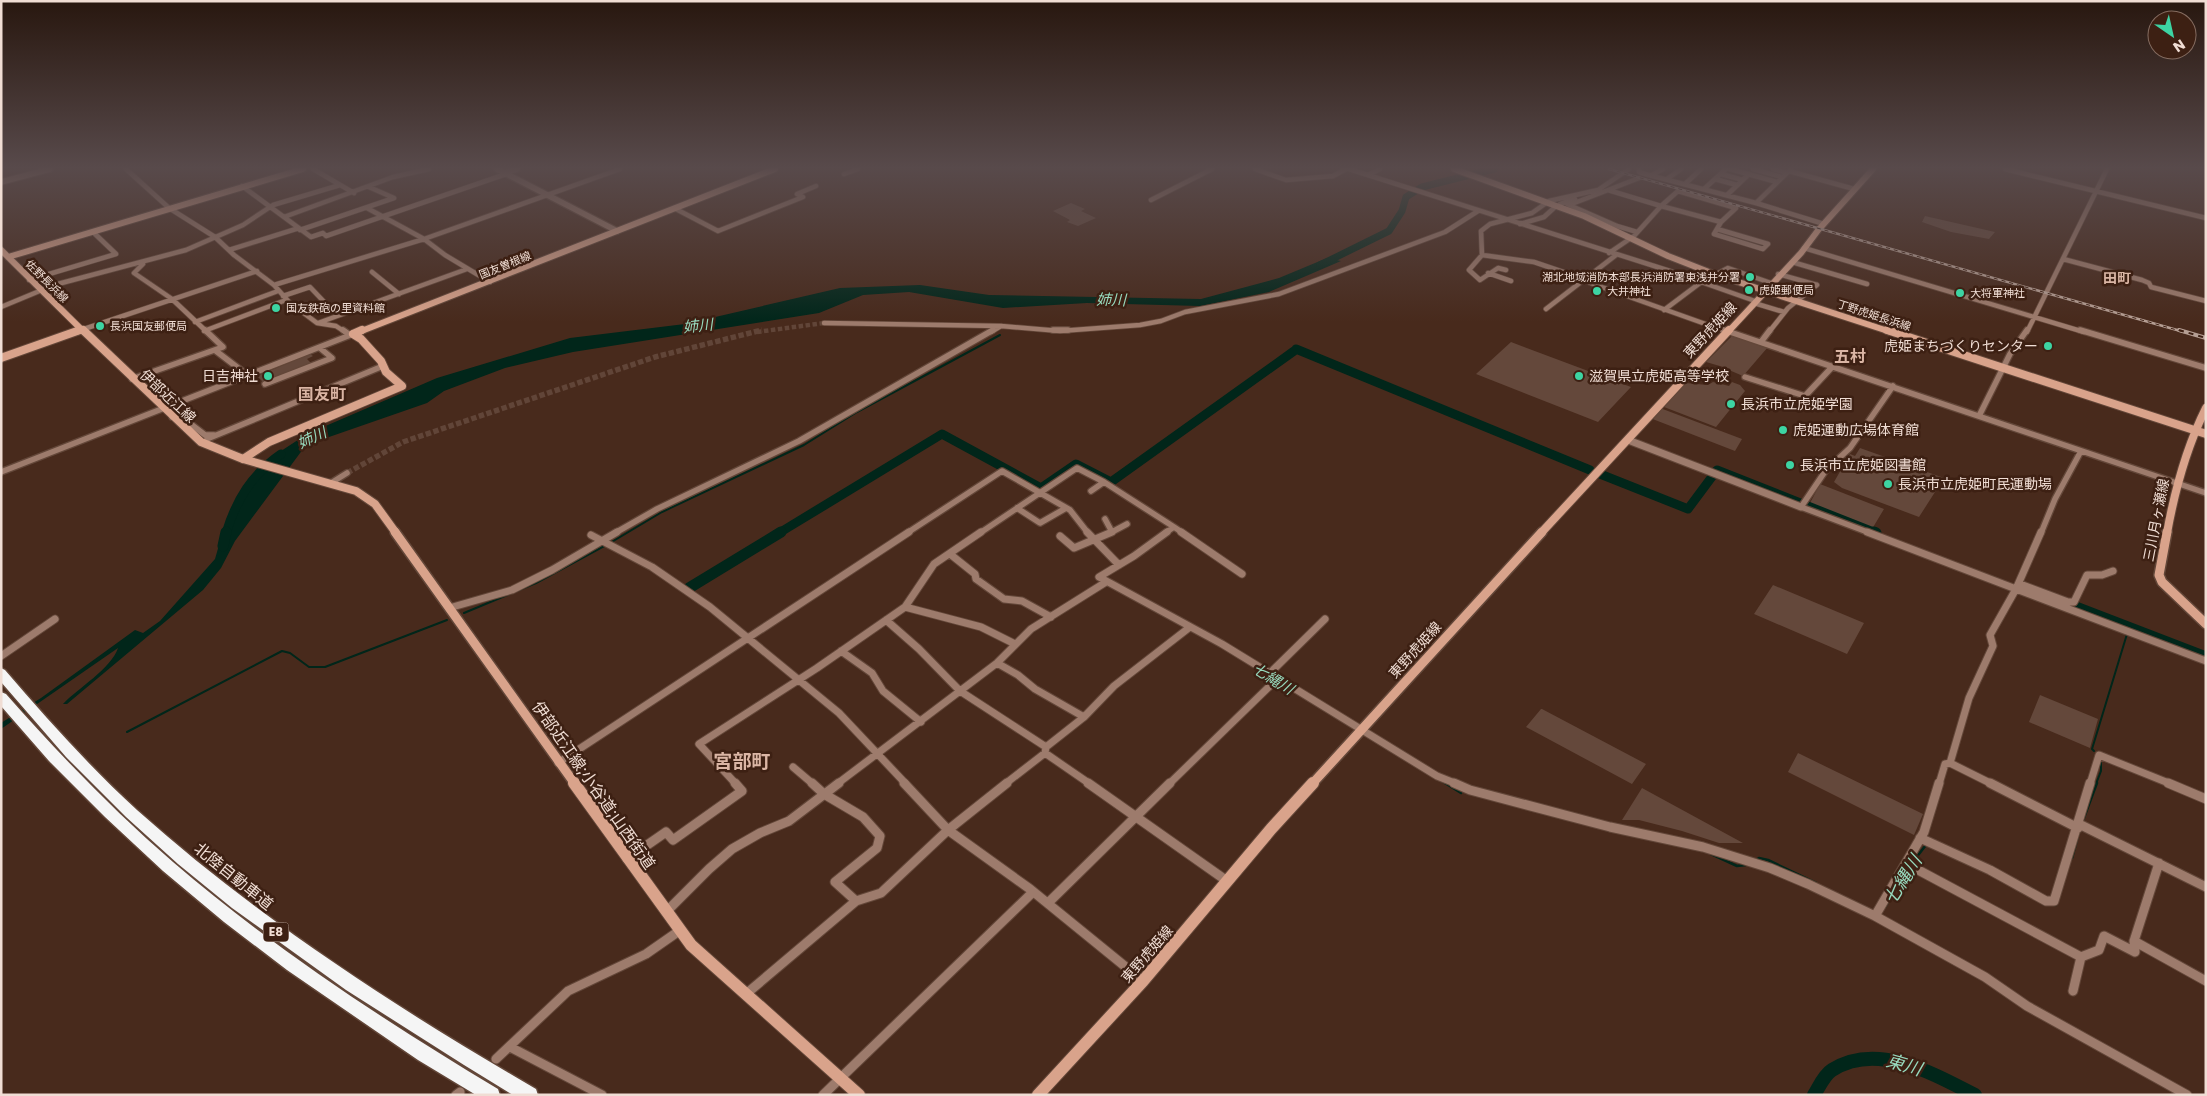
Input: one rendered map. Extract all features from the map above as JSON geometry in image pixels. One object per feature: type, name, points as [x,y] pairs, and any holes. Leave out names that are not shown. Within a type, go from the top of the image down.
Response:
[{"type":"highway","name":"北陸自動車道","points":[[1,673],[82,766],[163,841],[277,933],[403,1019],[530,1095]]},
{"type":"highway","name":"E8","points":[[1,697],[36,739],[106,812],[210,903],[322,986],[382,1027],[492,1095]]},
{"type":"main road","name":"佐野長浜線","points":[[4,258],[131,220]]},
{"type":"main road","name":"国友曽根線","points":[[352,335],[644,220]]},
{"type":"main road","name":"丁野虎姫長浜線","points":[[1593,220],[1668,256],[1714,274],[2206,434]]},
{"type":"main road","name":"東野虎姫線","points":[[1038,1095],[1143,981],[1271,829],[1778,274],[1792,262],[1827,220]]},
{"type":"main road","points":[[1,250],[4,258]]},
{"type":"main road","name":"佐野長浜線","points":[[4,258],[81,330]]},
{"type":"main road","points":[[1,358],[81,330]]},
{"type":"main road","name":"伊部近江線","points":[[81,330],[132,380],[201,442],[246,460],[328,482]]},
{"type":"main road","points":[[246,460],[277,439],[402,386],[361,339],[352,335]]},
{"type":"main road","name":"三川月ヶ瀬線","points":[[2206,408],[2195,430],[2176,484],[2159,575],[2162,582],[2206,624]]},
{"type":"main road","name":"伊部近江線;小谷道;山西街道","points":[[328,482],[356,491],[375,504],[679,931],[859,1095]]},
{"type":"street","points":[[188,220],[215,237],[274,285],[284,298],[317,323],[336,326],[352,335]]},
{"type":"street","points":[[1,307],[40,290],[186,250],[250,220]]},
{"type":"street","points":[[288,220],[311,237],[323,233],[326,236],[371,220]]},
{"type":"street","points":[[229,250],[328,220]]},
{"type":"street","points":[[390,220],[424,239],[467,269],[490,282]]},
{"type":"street","points":[[274,285],[424,239],[477,220]]},
{"type":"street","points":[[597,220],[618,231]]},
{"type":"street","points":[[692,220],[703,223],[718,231],[745,220]]},
{"type":"street","points":[[824,323],[1001,326],[1060,331],[1127,326],[1161,321],[1185,312],[1280,294],[1445,232],[1465,220]]},
{"type":"street","points":[[1503,220],[1490,224],[1482,231],[1482,255],[1469,270],[1480,280],[1498,268],[1506,270]]},
{"type":"street","points":[[1505,220],[1700,282],[1784,312]]},
{"type":"street","points":[[1518,224],[1535,220]]},
{"type":"street","points":[[1604,220],[1638,232]]},
{"type":"street","points":[[1609,253],[1632,238],[1648,220]]},
{"type":"street","points":[[1714,220],[1721,222],[1714,234],[1763,249],[1768,244],[1717,229]]},
{"type":"street","points":[[1802,220],[1821,227]]},
{"type":"street","points":[[1978,416],[2003,369],[2034,318],[2082,220]]},
{"type":"street","points":[[29,280],[116,254],[93,232]]},
{"type":"street","points":[[1804,248],[2206,368]]},
{"type":"street","points":[[1482,255],[1517,258],[1560,268],[1583,280],[1664,310],[1728,330],[2206,493]]},
{"type":"street","points":[[1546,309],[1616,255]]},
{"type":"street","points":[[2063,259],[2142,280],[2149,283],[2150,287],[2206,302]]},
{"type":"street","points":[[1792,262],[1867,284]]},
{"type":"street","points":[[132,380],[223,347],[172,299],[134,273],[144,263]]},
{"type":"street","points":[[1664,310],[1700,282],[1728,268],[1771,283]]},
{"type":"street","points":[[317,323],[467,269]]},
{"type":"street","points":[[81,330],[257,271]]},
{"type":"street","points":[[372,272],[399,294]]},
{"type":"street","points":[[1488,273],[1511,281]]},
{"type":"street","points":[[1761,342],[1784,312],[1816,285],[1778,274]]},
{"type":"street","points":[[204,331],[310,287],[328,306]]},
{"type":"street","points":[[195,322],[278,291]]},
{"type":"street","points":[[449,608],[512,590],[578,557],[657,509],[799,441],[1001,326]]},
{"type":"street","points":[[1,472],[164,409],[246,374],[258,372],[352,335]]},
{"type":"street","points":[[265,384],[332,358],[320,348]]},
{"type":"street","points":[[216,351],[226,361],[239,364],[246,374]]},
{"type":"street","points":[[207,439],[383,366]]},
{"type":"street","points":[[1745,377],[1805,396],[1833,366]]},
{"type":"street","points":[[1802,504],[1827,465],[1841,454],[1893,386]]},
{"type":"street","points":[[172,417],[179,415],[205,435],[215,436]]},
{"type":"street","points":[[1628,440],[2018,586],[2206,661]]},
{"type":"street","points":[[1950,763],[1962,728],[1969,698],[1993,646],[1990,635],[2018,586],[2055,499],[2081,451]]},
{"type":"street","points":[[627,859],[666,832],[673,840],[742,791],[699,744],[799,680],[905,607],[928,570],[1077,468],[1127,494],[1145,509],[1242,574]]},
{"type":"street","points":[[558,763],[1002,471],[1066,508],[1093,540],[1119,565]]},
{"type":"street","points":[[328,482],[347,473]]},
{"type":"street","points":[[1091,491],[1104,482]]},
{"type":"street","points":[[1016,508],[1040,524],[1066,508]]},
{"type":"street","points":[[1105,519],[1112,532]]},
{"type":"street","points":[[1060,536],[1074,548],[1127,524]]},
{"type":"street","points":[[1174,527],[1119,565],[1099,576],[1106,582],[1270,673],[1437,776],[1470,790],[1610,827],[1703,847],[1753,863],[1808,884],[1876,914],[1985,977],[2026,1006],[2188,1095]]},
{"type":"street","points":[[591,535],[652,567],[710,607],[839,713],[880,754],[948,830],[1048,903],[1143,981]]},
{"type":"street","points":[[950,554],[975,574],[976,579],[991,591],[1004,599],[1022,601],[1034,606],[1051,617]]},
{"type":"street","points":[[2018,586],[2068,602],[2074,602],[2087,575],[2102,575],[2112,571]]},
{"type":"street","points":[[665,913],[716,863],[742,842],[769,828],[790,821],[997,663],[1031,629],[1106,582]]},
{"type":"street","points":[[905,607],[980,628],[1016,644]]},
{"type":"street","points":[[1,656],[55,618]]},
{"type":"street","points":[[1270,673],[1325,619]]},
{"type":"street","points":[[886,620],[919,649],[960,691],[1046,750],[1227,881]]},
{"type":"street","points":[[746,994],[856,900],[881,893],[948,830],[994,796],[1084,717],[1114,686],[1140,668],[1190,627]]},
{"type":"street","points":[[841,651],[868,668],[882,684],[883,692],[921,722]]},
{"type":"street","points":[[997,663],[1018,674],[1035,689],[1084,717]]},
{"type":"street","points":[[1048,903],[1278,678]]},
{"type":"street","points":[[1920,838],[1990,870],[2046,901],[2054,901],[2098,755],[2206,799]]},
{"type":"street","points":[[1876,914],[1924,832],[1945,764],[1950,763],[2206,887]]},
{"type":"street","points":[[793,767],[824,794],[864,817],[880,836],[877,848],[835,882],[856,900]]},
{"type":"street","points":[[1907,864],[2082,957]]},
{"type":"street","points":[[2082,957],[2099,950],[2104,936],[2135,952],[2134,941],[2159,864]]},
{"type":"street","points":[[823,1095],[1033,892]]},
{"type":"street","points":[[496,1059],[568,991],[646,954],[679,931]]},
{"type":"street","points":[[2134,941],[2206,981]]},
{"type":"street","points":[[2073,991],[2082,957]]},
{"type":"street","points":[[510,1047],[602,1095]]},
{"type":"shaded area","points":[[1070,220],[1091,220],[1078,226],[1067,222]]},
{"type":"shaded area","points":[[1923,220],[1943,220],[1995,232],[1989,239],[1951,232],[1922,222]]},
{"type":"shaded area","points":[[1732,336],[1768,347],[1743,376],[1730,369],[1706,362]]},
{"type":"shaded area","points":[[1511,342],[1631,387],[1598,422],[1476,374]]},
{"type":"shaded area","points":[[310,354],[313,356],[307,359],[314,366],[266,385],[257,376]]},
{"type":"shaded area","points":[[1713,382],[1729,386],[1732,382],[1740,385],[1745,391],[1716,427],[1664,407],[1685,383],[1708,385]]},
{"type":"shaded area","points":[[1660,408],[1742,439],[1735,451],[1650,418]]},
{"type":"shaded area","name":"長浜市立虎姫町民運動場","points":[[1860,448],[1944,478],[1919,517],[1842,488],[1834,482],[1850,454],[1855,456]]},
{"type":"shaded area","points":[[1820,484],[1884,509],[1872,529],[1809,505]]},
{"type":"shaded area","points":[[1773,585],[1864,623],[1847,654],[1754,614]]},
{"type":"shaded area","points":[[2040,695],[2098,719],[2090,748],[2029,722]]},
{"type":"shaded area","points":[[1541,709],[1646,764],[1632,784],[1526,727]]},
{"type":"shaded area","points":[[1798,753],[1923,814],[1914,835],[1788,772]]},
{"type":"shaded area","points":[[1642,788],[1743,843],[1719,843],[1639,820],[1622,820]]},
{"type":"water","points":[[1327,258],[1341,261],[1269,292],[1200,306],[1087,303],[1003,308],[909,292],[863,295],[819,313],[573,352],[505,368],[444,391],[427,403],[306,445],[235,541],[221,568],[203,590],[67,704],[63,704],[109,663],[118,648],[1,729],[1,723],[41,698],[135,630],[143,633],[160,621],[215,559],[219,545],[250,484],[278,453],[307,434],[437,378],[570,338],[685,324],[840,288],[920,285],[989,295],[1201,299],[1279,278]]},
{"type":"waterway","name":"姉川","points":[[1320,265],[1389,231],[1396,220]]},
{"type":"waterway","points":[[610,543],[662,512],[804,445],[857,412],[1000,335]]},
{"type":"waterway","points":[[1296,349],[1590,470]]},
{"type":"waterway","points":[[779,533],[942,434],[1041,488],[1076,464],[1111,482],[1294,351]]},
{"type":"waterway","name":"姉川","points":[[226,533],[246,489],[253,479],[281,454]]},
{"type":"waterway","points":[[1600,474],[1688,509],[1717,470],[1876,533],[1874,532]]},
{"type":"waterway","name":"姉川","points":[[223,546],[226,532]]},
{"type":"waterway","points":[[689,588],[781,532]]},
{"type":"waterway","points":[[464,613],[536,583],[606,545]]},
{"type":"waterway","name":"七縄川","points":[[2060,601],[2206,657]]},
{"type":"waterway","points":[[127,732],[282,651],[290,653],[309,667],[325,667],[447,620]]},
{"type":"waterway","name":"七縄川","points":[[2094,751],[2092,749],[2127,634]]},
{"type":"waterway","name":"七縄川","points":[[2096,784],[2101,771],[2101,760]]},
{"type":"waterway","name":"七縄川","points":[[1441,781],[1445,783]]},
{"type":"waterway","name":"七縄川","points":[[1445,783],[1461,793]]},
{"type":"waterway","name":"七縄川","points":[[2082,823],[2097,783]]},
{"type":"waterway","name":"七縄川","points":[[2072,858],[2080,829]]},
{"type":"waterway","name":"七縄川","points":[[1912,863],[1926,845]]},
{"type":"waterway","name":"七縄川","points":[[1711,854],[1737,866],[1746,865]]},
{"type":"waterway","name":"七縄川","points":[[1755,861],[1759,858],[1768,860],[1816,883]]},
{"type":"waterway","name":"七縄川","points":[[1885,907],[1908,869]]},
{"type":"waterway","name":"七縄川","points":[[2043,904],[2056,905],[2056,903]]},
{"type":"waterway","name":"東川","points":[[1814,1095],[1829,1072],[1849,1062],[1868,1059],[1886,1060],[1924,1070],[1975,1095]]},
{"type":"tunnel","points":[[757,332],[824,323]]},
{"type":"tunnel","points":[[347,473],[403,442],[655,357],[762,330]]},
{"type":"railway","points":[[1789,220],[2184,332]]},
{"type":"railway","points":[[2179,330],[2206,338]]},
{"type":"place","name":"湖北地域消防本部長浜消防署東浅井分署","points":[[1750,277]]},
{"type":"place","name":"虎姫郵便局","points":[[1749,290]]},
{"type":"place","name":"大井神社","points":[[1597,291]]},
{"type":"place","name":"大将軍神社","points":[[1960,293]]},
{"type":"place","name":"国友鉄砲の里資料館","points":[[276,308]]},
{"type":"place","name":"長浜国友郵便局","points":[[100,326]]},
{"type":"place","name":"虎姫まちづくりセンター","points":[[2048,346]]},
{"type":"place","name":"日吉神社","points":[[268,376]]},
{"type":"place","name":"滋賀県立虎姫高等学校","points":[[1579,376]]},
{"type":"place","name":"長浜市立虎姫学園","points":[[1731,404]]},
{"type":"place","name":"虎姫運動広場体育館","points":[[1783,430]]},
{"type":"place","name":"長浜市立虎姫図書館","points":[[1790,465]]},
{"type":"place","name":"長浜市立虎姫町民運動場","points":[[1888,484]]},
{"type":"district","name":"田町","points":[[2117,278]]},
{"type":"district","name":"五村","points":[[1850,356]]},
{"type":"district","name":"国友町","points":[[322,394]]},
{"type":"district","name":"宮部町","points":[[742,761]]}]
